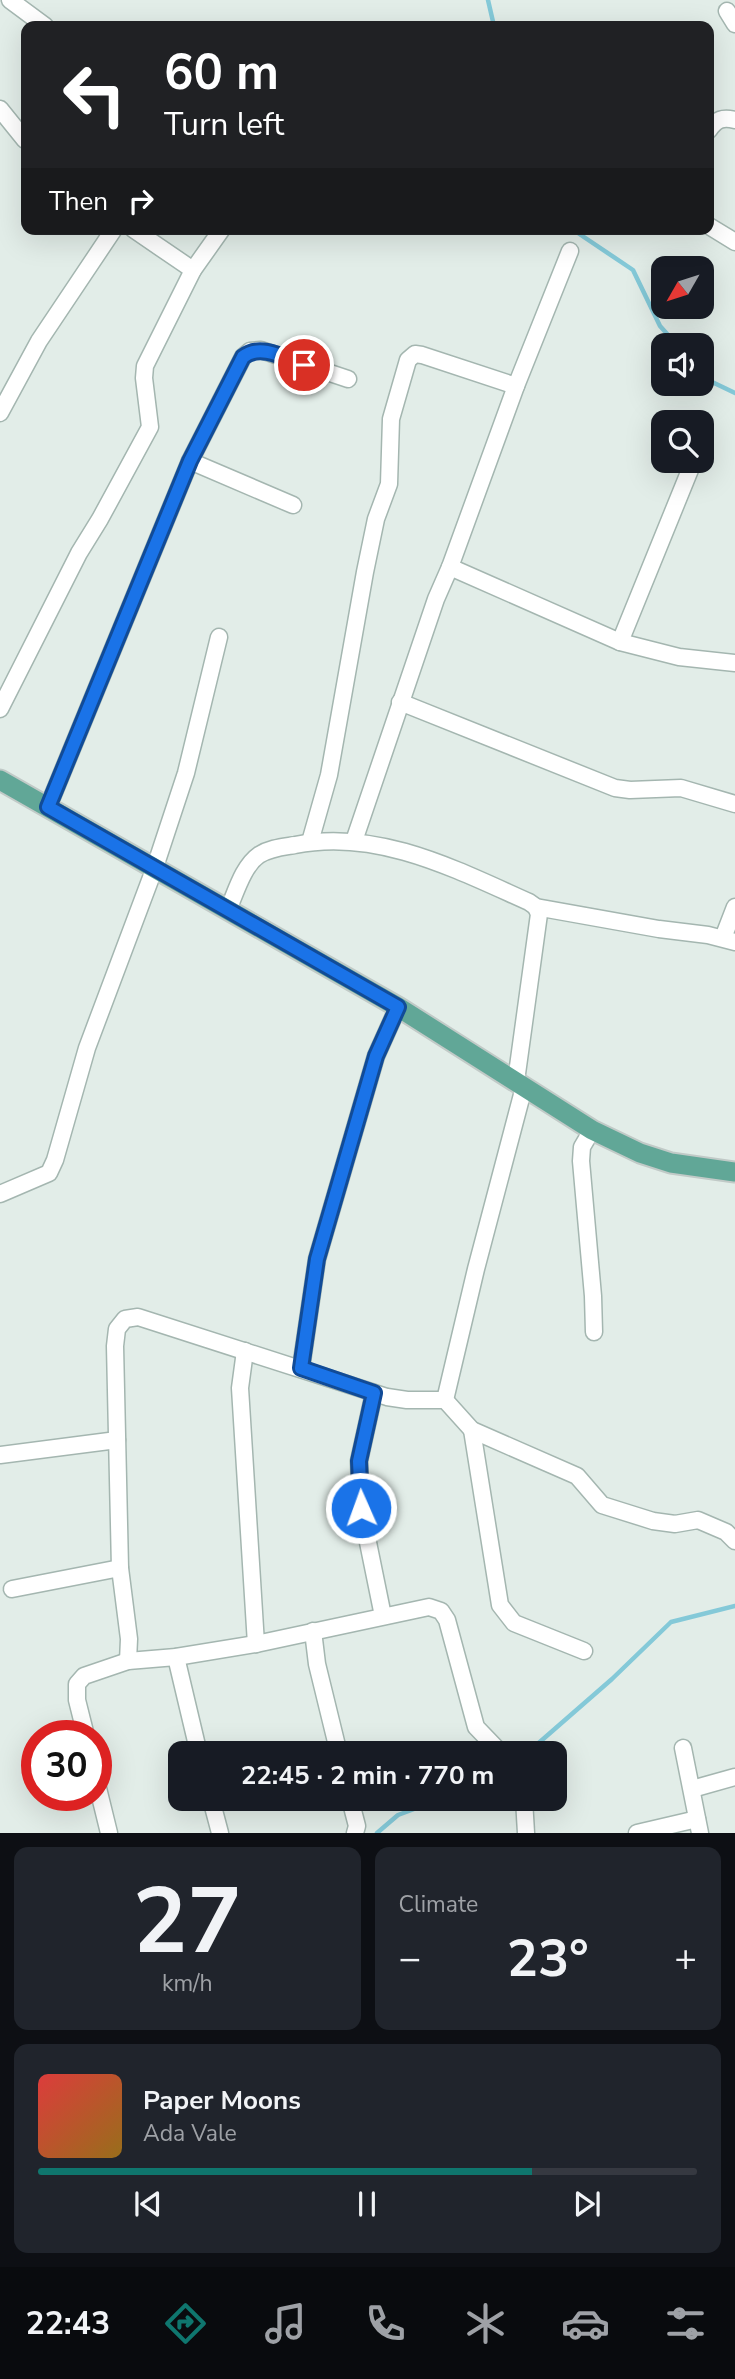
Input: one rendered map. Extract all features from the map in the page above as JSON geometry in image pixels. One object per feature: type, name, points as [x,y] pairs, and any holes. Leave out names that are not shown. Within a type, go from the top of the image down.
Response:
[{"type":"main road","points":[[0,780],[398,1007],[593,1130],[640,1153],[671,1163],[735,1172]]},
{"type":"street","points":[[10,0],[38,21]]},
{"type":"street","points":[[0,109],[21,135]]},
{"type":"street","points":[[714,125],[720,119],[735,120]]},
{"type":"street","points":[[714,229],[735,242]]},
{"type":"street","points":[[0,413],[39,341],[110,235]]},
{"type":"street","points":[[142,235],[193,270]]},
{"type":"street","points":[[0,709],[79,553],[150,427],[145,366],[193,270],[218,235]]},
{"type":"street","points":[[354,841],[436,599],[570,251]]},
{"type":"street","points":[[48,807],[190,461],[243,357],[250,351],[261,350],[348,379]]},
{"type":"street","points":[[310,842],[329,775],[374,530],[389,484],[391,419],[408,360],[415,354],[422,355],[516,386]]},
{"type":"street","points":[[190,461],[293,505]]},
{"type":"street","points":[[620,642],[689,473]]},
{"type":"street","points":[[450,568],[620,642],[679,657],[735,663]]},
{"type":"street","points":[[5,1186],[49,1173],[87,1048],[155,867],[186,773],[219,637]]},
{"type":"street","points":[[400,702],[615,788],[681,788],[735,804]]},
{"type":"street","points":[[228,910],[248,865],[259,855],[272,849],[310,842],[354,841],[430,859],[537,907],[659,929],[729,940],[735,907]]},
{"type":"street","points":[[445,1400],[520,1084],[539,914],[537,907]]},
{"type":"street","points":[[301,1368],[317,1259],[376,1056],[398,1007]]},
{"type":"street","points":[[593,1130],[582,1147],[581,1161],[594,1332]]},
{"type":"street","points":[[128,1661],[120,1568],[115,1346],[117,1329],[125,1319],[138,1317],[374,1393],[407,1400],[445,1400],[472,1430],[577,1476],[602,1505],[653,1521],[675,1524],[698,1520],[726,1532],[735,1541]]},
{"type":"street","points":[[245,1350],[240,1388],[256,1644]]},
{"type":"street","points":[[374,1393],[359,1461],[361,1508],[383,1616]]},
{"type":"street","points":[[472,1430],[500,1605],[514,1623],[584,1651]]},
{"type":"street","points":[[0,1455],[117,1440]]},
{"type":"street","points":[[12,1589],[120,1568]]},
{"type":"street","points":[[82,1720],[77,1700],[77,1684],[84,1676],[128,1661],[176,1657],[256,1644],[429,1607],[440,1611],[447,1620],[476,1727],[489,1741]]},
{"type":"street","points":[[313,1631],[317,1664],[336,1741]]},
{"type":"street","points":[[176,1657],[196,1741]]},
{"type":"street","points":[[637,1833],[699,1826],[683,1748]]},
{"type":"street","points":[[692,1789],[735,1777]]},
{"type":"street","points":[[100,1811],[103,1832]]},
{"type":"street","points":[[214,1811],[220,1833]]},
{"type":"street","points":[[353,1811],[357,1826],[355,1833]]},
{"type":"street","points":[[525,1811],[526,1833]]},
{"type":"waterway","points":[[488,0],[493,21]]},
{"type":"waterway","points":[[581,235],[633,270],[660,326],[666,333]]},
{"type":"waterway","points":[[714,383],[735,393]]},
{"type":"waterway","points":[[541,1741],[612,1679],[671,1622],[735,1606]]},
{"type":"waterway","points":[[377,1833],[398,1815],[409,1811]]},
{"type":"route","points":[[304,365],[261,350],[250,351],[243,357],[190,461],[48,807],[398,1007],[376,1056],[317,1259],[301,1368],[374,1393],[359,1461],[361,1508]]}]
